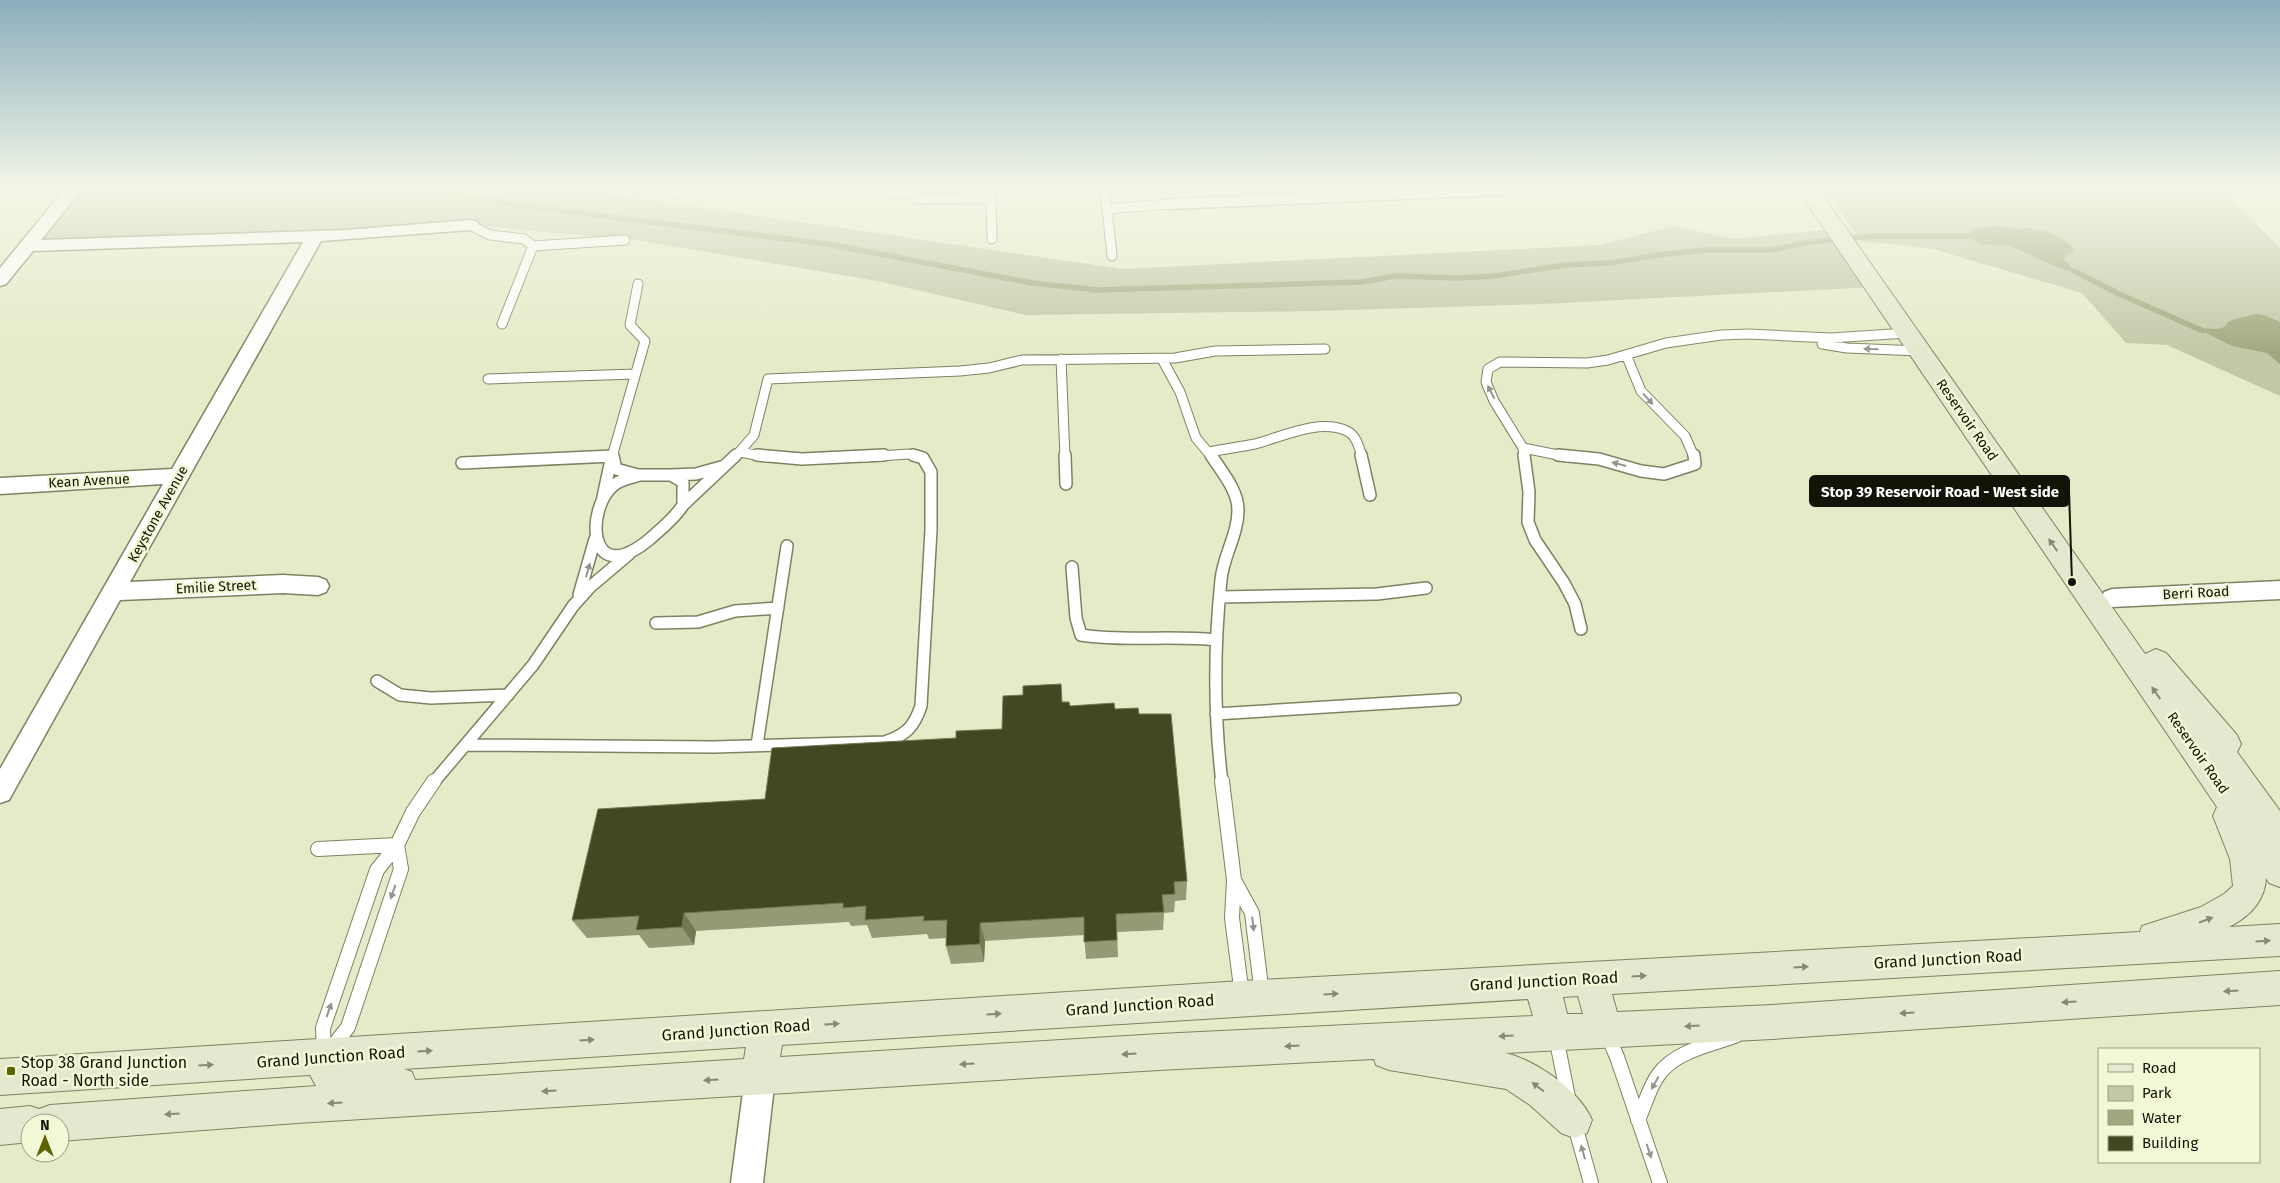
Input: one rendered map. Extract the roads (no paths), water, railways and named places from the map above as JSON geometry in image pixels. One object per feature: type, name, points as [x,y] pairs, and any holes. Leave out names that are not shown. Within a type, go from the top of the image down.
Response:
[{"type":"main road","name":"Reservoir Road","points":[[1855,245],[2101,598],[2213,776],[2280,872]]},
{"type":"main road","name":"Reservoir Road","points":[[1864,258],[1913,342],[2101,598],[2156,661],[2280,837]]},
{"type":"main road","points":[[2156,661],[2280,807]]},
{"type":"main road","points":[[2110,950],[2207,921],[2227,911],[2246,896],[2249,886],[2245,861],[2213,776]]},
{"type":"main road","name":"Grand Junction Road","points":[[0,1077],[324,1058],[766,1027],[1590,978],[2280,940]]},
{"type":"main road","points":[[1590,978],[1605,1030]]},
{"type":"main road","points":[[1541,981],[1555,1033]]},
{"type":"main road","points":[[70,1122],[298,1105],[506,1094],[760,1077],[1332,1044],[1772,1022],[2280,988]]},
{"type":"main road","points":[[760,1077],[766,1027]]},
{"type":"main road","points":[[1332,1044],[1508,1071],[1526,1078],[1543,1090],[1574,1120]]},
{"type":"main road","points":[[324,1058],[327,1072],[349,1081],[506,1094]]},
{"type":"main road","points":[[0,1127],[20,1125]]},
{"type":"street","points":[[0,280],[28,246],[51,245]]},
{"type":"street","name":"Keystone Avenue","points":[[0,792],[310,245]]},
{"type":"street","name":"Kean Avenue","points":[[0,486],[178,476]]},
{"type":"street","name":"Emilie Street","points":[[114,592],[283,584],[318,586]]},
{"type":"street","name":"Berri Road","points":[[2101,598],[2280,590]]},
{"type":"street","points":[[747,1183],[760,1077]]},
{"type":"lane","points":[[502,324],[534,246],[546,245]]},
{"type":"lane","points":[[1111,245],[1112,256]]},
{"type":"lane","points":[[324,1058],[323,1028],[377,870],[397,845],[413,812],[437,777],[533,665],[573,606],[584,585],[592,555],[608,471],[645,342],[630,326],[638,284]]},
{"type":"lane","points":[[1581,628],[1575,604],[1564,583],[1535,540],[1528,522],[1529,492],[1523,448],[1500,412],[1487,386],[1485,376],[1487,369],[1495,363],[1503,361],[1587,363],[1627,356],[1666,343],[1721,335],[1749,334],[1797,338],[1913,342]]},
{"type":"lane","points":[[1797,338],[1847,348],[1913,342]]},
{"type":"lane","points":[[573,606],[590,587],[663,527],[740,452],[754,434],[768,379],[989,368],[1022,360],[1162,358],[1215,351],[1325,349]]},
{"type":"lane","points":[[1523,448],[1562,456],[1599,460],[1641,471],[1664,474],[1695,464],[1695,453],[1689,439],[1640,390],[1632,376],[1627,356]]},
{"type":"lane","points":[[1162,358],[1180,392],[1196,438],[1209,452],[1235,495],[1238,509],[1235,533],[1221,577],[1216,640],[1216,714],[1218,751],[1234,880],[1232,918],[1252,998]]},
{"type":"lane","points":[[1061,359],[1066,484]]},
{"type":"lane","points":[[488,379],[635,374]]},
{"type":"lane","points":[[1209,452],[1256,444],[1302,430],[1337,428],[1347,431],[1355,438],[1370,495]]},
{"type":"lane","points":[[466,745],[757,745],[885,742],[904,736],[914,727],[921,706],[931,530],[931,472],[923,458],[909,454],[784,459],[740,452]]},
{"type":"lane","points":[[462,463],[613,456]]},
{"type":"lane","points":[[613,456],[616,469],[639,475],[696,474],[727,465]]},
{"type":"lane","points":[[602,505],[611,488],[620,481],[639,475]]},
{"type":"lane","points":[[671,475],[682,482],[685,493],[683,506]]},
{"type":"lane","points":[[596,532],[598,546],[604,553],[612,557],[629,554]]},
{"type":"lane","points":[[757,745],[787,546]]},
{"type":"lane","points":[[1072,567],[1076,618],[1081,635],[1102,640],[1194,637],[1216,640]]},
{"type":"lane","points":[[1220,597],[1377,594],[1426,588]]},
{"type":"lane","points":[[656,623],[698,622],[735,611],[778,608]]},
{"type":"lane","points":[[377,682],[400,695],[416,697],[508,695]]},
{"type":"lane","points":[[1216,714],[1455,700]]},
{"type":"lane","points":[[318,849],[397,845]]},
{"type":"lane","points":[[324,1058],[348,1027],[401,869],[397,845]]},
{"type":"lane","points":[[1234,880],[1252,913],[1252,998]]},
{"type":"lane","points":[[1638,1120],[1652,1088],[1664,1067],[1679,1057],[1772,1022]]},
{"type":"lane","points":[[1605,1030],[1617,1057],[1660,1183]]},
{"type":"lane","points":[[1555,1033],[1574,1120],[1592,1183]]},
{"type":"water","points":[[1998,245],[2070,245],[2074,251],[2065,256],[2064,259],[2074,271],[2064,270],[2010,246]]},
{"type":"water","points":[[2255,314],[2264,315],[2280,322],[2280,364],[2267,353],[2232,346],[2196,328],[2217,329],[2224,327],[2229,321]]},
{"type":"waterway","points":[[833,245],[1032,283],[1097,290],[1362,282],[1395,276],[1459,278],[1494,276],[1565,265],[1609,263],[1666,254],[1707,250],[1772,250],[1795,245]]},
{"type":"waterway","points":[[2074,271],[2117,293],[2203,331]]},
{"type":"place","name":"Stop 39 Reservoir Road - West side","points":[[2072,582]]},
{"type":"place","name":"Stop 38 Grand Junction Road - North side","points":[[11,1071]]}]
